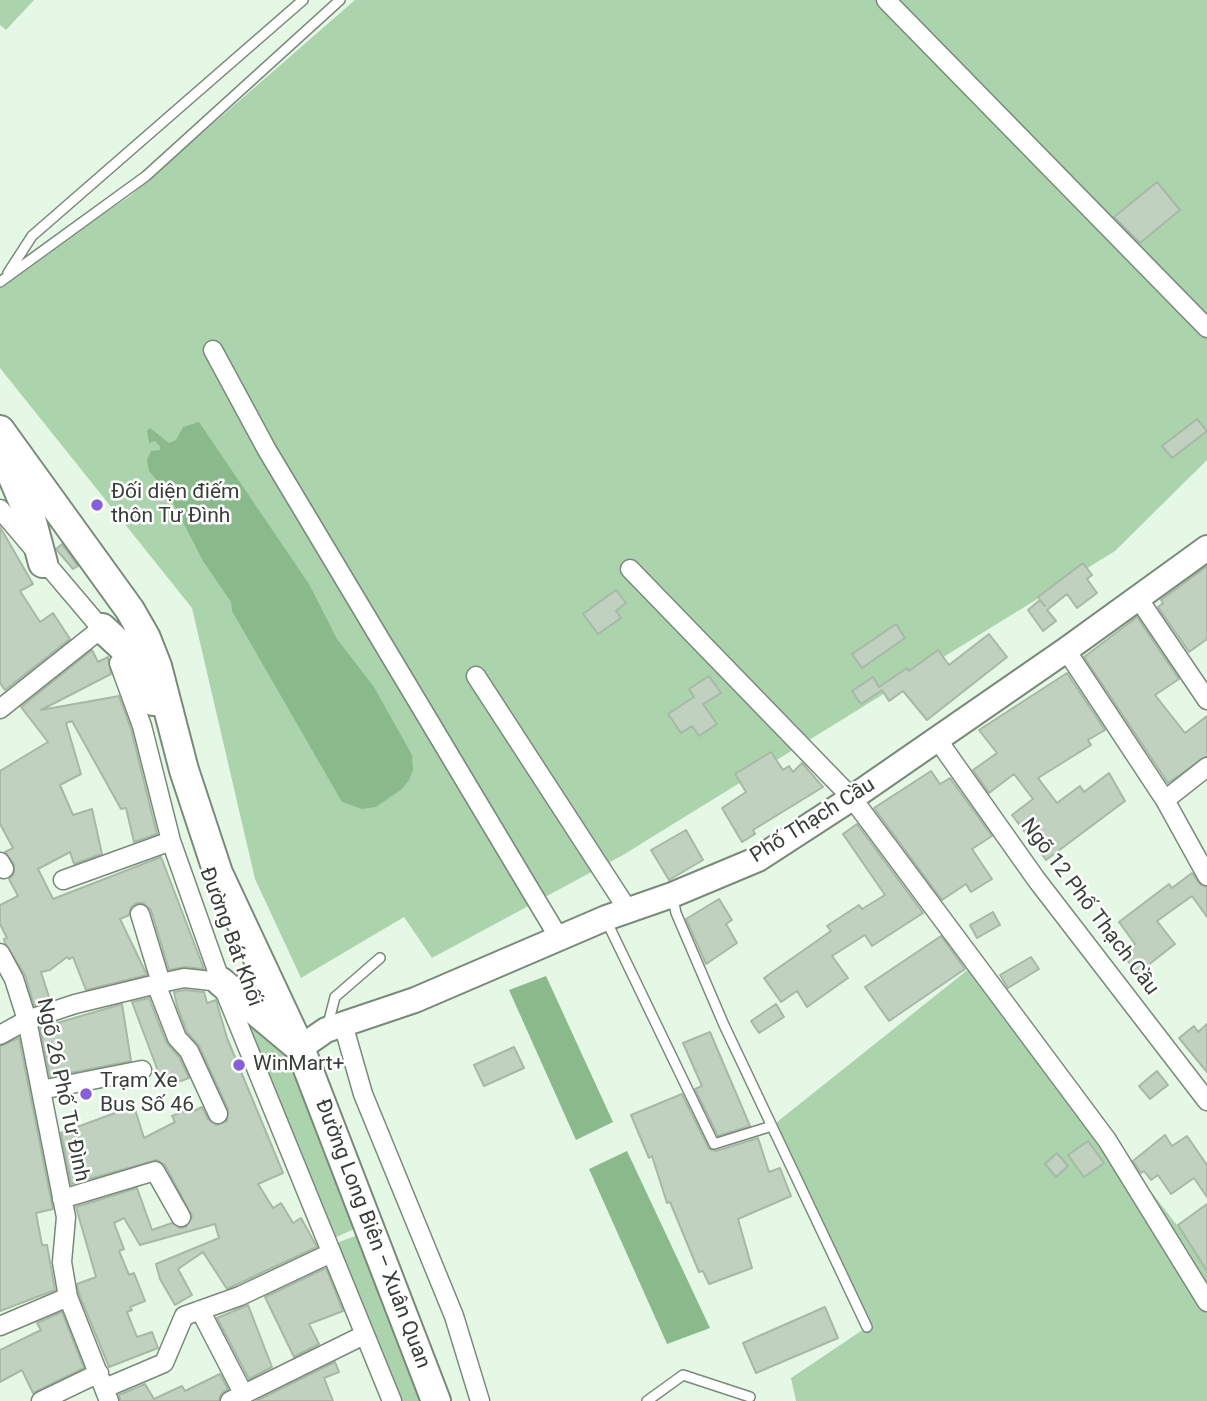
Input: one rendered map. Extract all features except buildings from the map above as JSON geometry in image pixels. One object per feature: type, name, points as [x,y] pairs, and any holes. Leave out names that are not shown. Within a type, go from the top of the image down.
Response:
[{"type":"main road","name":"Đường Long Biên – Xuân Quan","points":[[0,430],[130,610],[146,638],[157,666],[184,770],[218,873],[300,1048],[436,1401]]},
{"type":"main road","points":[[0,448],[32,522],[43,563]]},
{"type":"main road","points":[[102,628],[127,651],[140,673],[184,770]]},
{"type":"main road","points":[[221,982],[300,1048]]},
{"type":"street","points":[[886,0],[1207,328]]},
{"type":"street","points":[[213,350],[267,450],[559,938]]},
{"type":"street","name":"Đường Bát Khối","points":[[0,509],[10,527],[102,628],[125,675],[142,726],[171,841],[221,982],[392,1401]]},
{"type":"street","name":"Phố Thạch Cầu","points":[[300,1048],[335,1027],[415,1000],[617,914],[672,895],[758,859],[852,798],[1066,650],[1207,548]]},
{"type":"street","points":[[630,569],[852,798],[1107,1140],[1207,1302]]},
{"type":"street","points":[[1138,598],[1207,700]]},
{"type":"street","points":[[0,709],[102,628]]},
{"type":"street","points":[[1066,650],[1165,800],[1207,876]]},
{"type":"street","points":[[475,676],[617,914]]},
{"type":"street","name":"Ngõ 12 Phố Thạch Cầu","points":[[937,739],[1037,879],[1207,1101]]},
{"type":"street","points":[[1165,800],[1207,767]]},
{"type":"street","points":[[63,880],[171,841]]},
{"type":"street","points":[[140,914],[158,984],[177,1038],[189,1051],[218,1114]]},
{"type":"street","name":"Ngõ 26 Phố Tư Đình","points":[[0,953],[14,979],[27,1020],[41,1090],[66,1217],[62,1262],[68,1297],[105,1387]]},
{"type":"street","points":[[0,1035],[27,1020],[75,1004],[158,984],[184,978],[221,982]]},
{"type":"street","points":[[335,1027],[454,1316],[480,1401]]},
{"type":"street","points":[[41,1090],[142,1069]]},
{"type":"street","points":[[62,1199],[155,1171],[181,1217]]},
{"type":"street","points":[[41,1401],[105,1387],[164,1363],[184,1316],[240,1296],[331,1253]]},
{"type":"street","points":[[0,1326],[68,1297]]},
{"type":"street","points":[[200,1310],[237,1398],[364,1335]]},
{"type":"lane","points":[[3,280],[32,236],[303,0]]},
{"type":"lane","points":[[3,280],[146,176],[340,0]]},
{"type":"lane","points":[[672,895],[676,913],[718,1013],[867,1327]]},
{"type":"lane","points":[[617,914],[714,1144],[772,1126]]},
{"type":"lane","points":[[335,1027],[335,997],[380,958]]},
{"type":"lane","points":[[647,1401],[683,1375],[750,1397]]},
{"type":"shaded area","points":[[0,0],[34,0],[6,30],[0,25]]},
{"type":"shaded area","points":[[355,0],[1207,0],[1207,460],[1115,551],[623,855],[432,958],[404,917],[301,978],[255,879],[192,608],[0,368],[0,282],[130,196]]},
{"type":"shaded area","points":[[199,422],[309,584],[337,639],[374,687],[412,755],[413,770],[409,780],[402,789],[376,807],[362,809],[342,802],[232,611],[231,602],[203,561],[169,495],[149,471],[147,460],[151,451],[160,450],[155,441],[149,443],[147,431],[150,428],[169,443],[176,440],[183,427]]},
{"type":"shaded area","points":[[975,964],[1207,1264],[1207,1401],[796,1401],[791,1378],[867,1327],[772,1126]]},
{"type":"shaded area","points":[[546,976],[613,1122],[576,1140],[509,990]]},
{"type":"shaded area","points":[[231,1000],[275,1041],[291,1062],[361,1226],[332,1239]]},
{"type":"shaded area","points":[[627,1151],[710,1328],[667,1344],[589,1169]]},
{"type":"shaded area","points":[[363,1233],[424,1401],[397,1401],[334,1244]]},
{"type":"place","name":"Đối diện điếm thôn Tư Đình","points":[[97,505]]},
{"type":"place","name":"WinMart+","points":[[239,1065]]},
{"type":"place","name":"Trạm Xe Bus Số 46","points":[[86,1094]]}]
